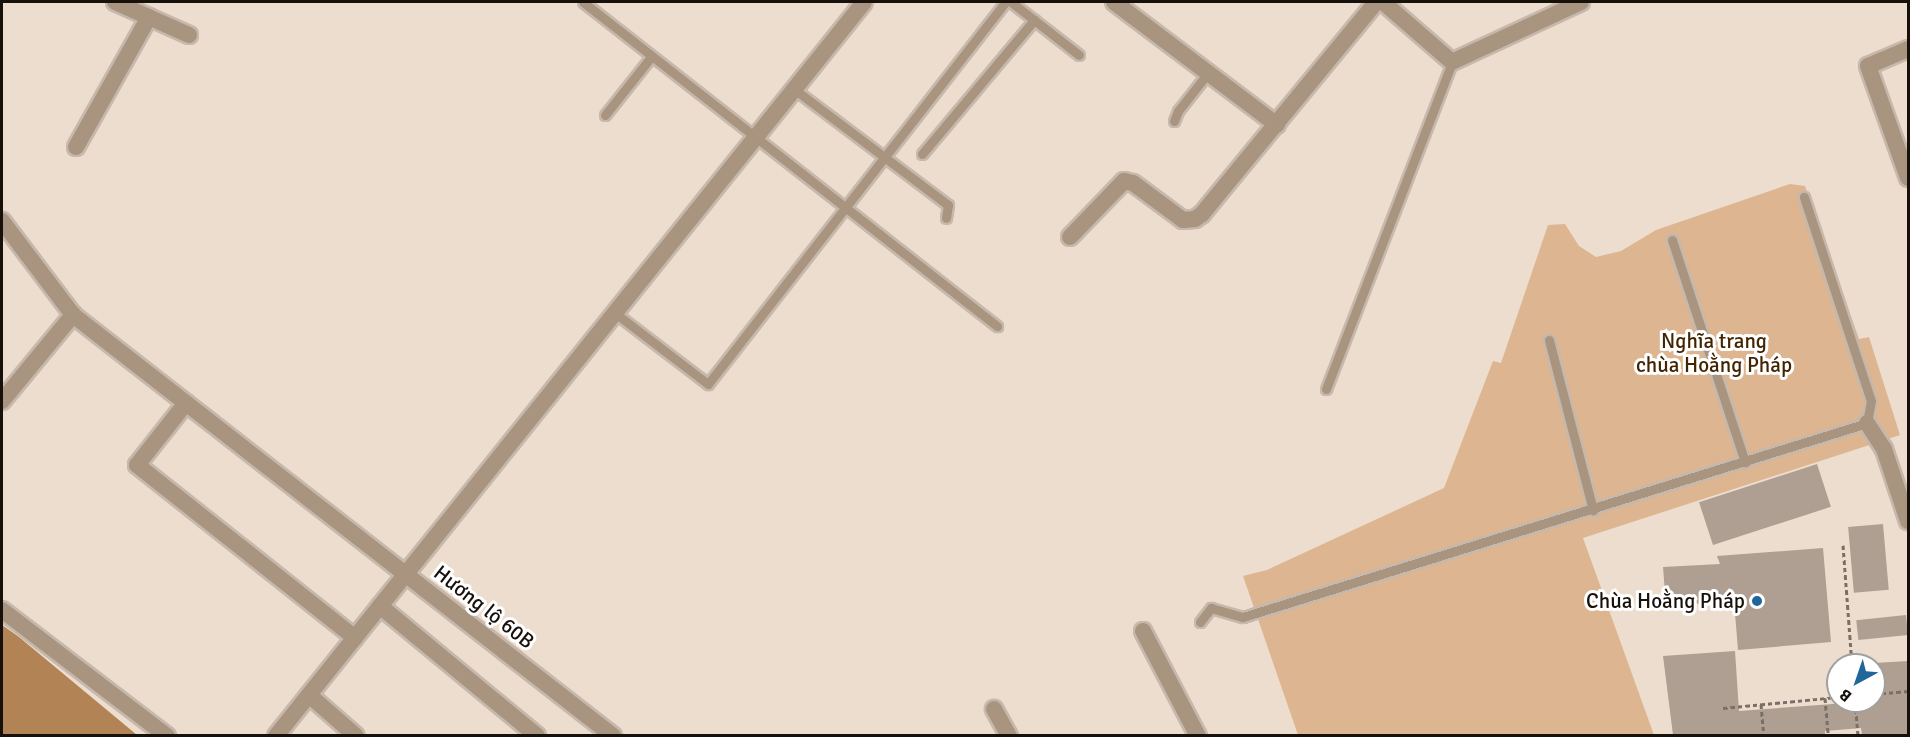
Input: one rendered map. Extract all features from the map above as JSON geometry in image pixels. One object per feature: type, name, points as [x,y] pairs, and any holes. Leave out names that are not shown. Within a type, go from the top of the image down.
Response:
[{"type":"street","points":[[115,2],[189,35]]},
{"type":"street","points":[[2,221],[73,315],[406,575],[864,2]]},
{"type":"street","points":[[1114,2],[1277,125]]},
{"type":"street","points":[[1070,237],[1124,181],[1132,183],[1183,220],[1195,219],[1277,125],[1376,2]]},
{"type":"street","points":[[1383,2],[1452,62],[1581,2]]},
{"type":"street","points":[[76,147],[148,17]]},
{"type":"street","points":[[1908,49],[1868,66],[1908,178]]},
{"type":"street","points":[[2,401],[73,315]]},
{"type":"street","points":[[186,403],[137,465],[355,638]]},
{"type":"street","points":[[1867,423],[1884,449],[1908,521]]},
{"type":"street","name":"Hương lộ 60B","points":[[276,735],[406,575],[613,735]]},
{"type":"street","points":[[380,606],[537,735]]},
{"type":"street","points":[[2,610],[167,735]]},
{"type":"street","points":[[1143,631],[1198,735]]},
{"type":"street","points":[[309,695],[356,735]]},
{"type":"street","points":[[994,709],[1009,735]]},
{"type":"lane","points":[[583,2],[997,326]]},
{"type":"lane","points":[[615,313],[708,384],[1005,2]]},
{"type":"lane","points":[[1011,2],[1079,56]]},
{"type":"lane","points":[[922,154],[1034,20]]},
{"type":"lane","points":[[604,115],[651,57]]},
{"type":"lane","points":[[1326,389],[1452,62]]},
{"type":"lane","points":[[1174,121],[1178,111],[1208,73]]},
{"type":"lane","points":[[794,89],[948,205],[946,218]]},
{"type":"lane","points":[[1200,622],[1211,608],[1243,617],[1867,423],[1871,401],[1804,197]]},
{"type":"lane","points":[[1672,240],[1745,462]]},
{"type":"lane","points":[[1550,340],[1593,510]]},
{"type":"path","points":[[1843,545],[1851,653]]},
{"type":"path","points":[[1886,693],[1908,691]]},
{"type":"path","points":[[1723,708],[1794,699],[1825,698],[1828,735]]},
{"type":"path","points":[[1761,704],[1764,735]]},
{"type":"path","points":[[1856,713],[1857,735]]},
{"type":"green space","name":"Nghĩa trang chùa Hoằng Pháp","points":[[1790,184],[1805,186],[1859,339],[1869,337],[1900,435],[1583,538],[1654,735],[1298,735],[1243,576],[1267,570],[1444,488],[1493,361],[1501,363],[1548,225],[1565,224],[1579,246],[1596,257],[1621,251],[1656,230]]},
{"type":"shaded area","points":[[2,625],[19,637],[137,735],[2,735]]},
{"type":"building","points":[[1817,464],[1831,507],[1713,545],[1699,502]]},
{"type":"building","points":[[1883,524],[1889,590],[1854,593],[1848,527]]},
{"type":"building","points":[[1823,548],[1831,642],[1738,650],[1734,601],[1666,606],[1663,567],[1720,564],[1717,556]]},
{"type":"building","points":[[1906,615],[1908,635],[1858,640],[1856,620]]},
{"type":"building","points":[[1735,651],[1739,711],[1826,705],[1826,713],[1886,713],[1886,662],[1908,661],[1908,735],[1862,735],[1861,728],[1825,731],[1825,735],[1673,735],[1663,656]]},
{"type":"place","name":"Chùa Hoằng Pháp","points":[[1757,601]]}]
